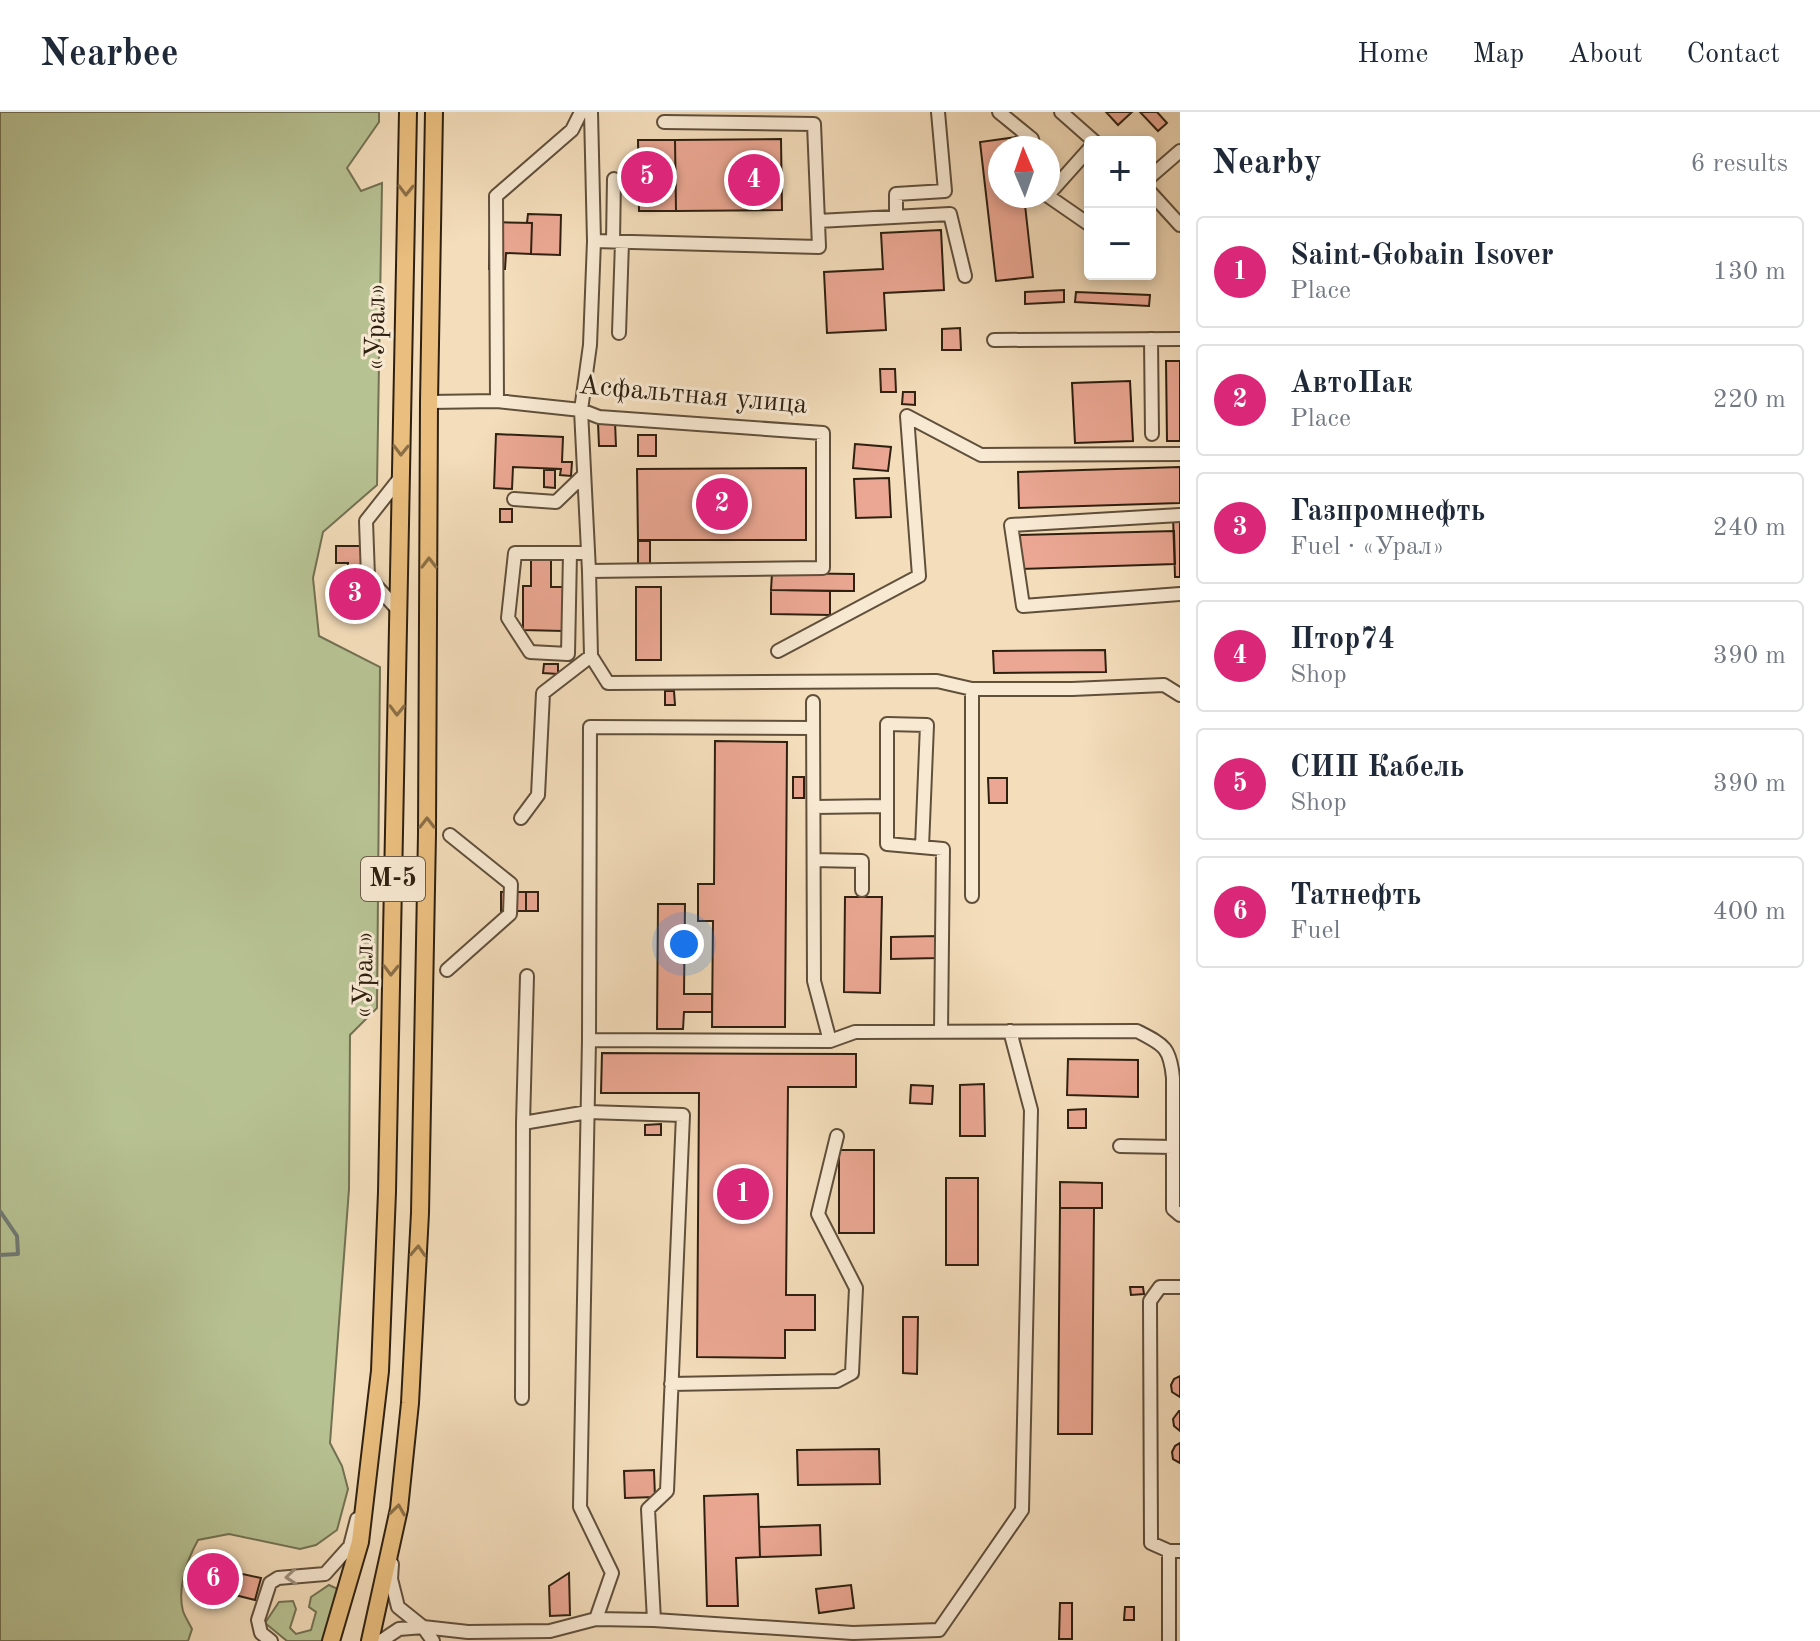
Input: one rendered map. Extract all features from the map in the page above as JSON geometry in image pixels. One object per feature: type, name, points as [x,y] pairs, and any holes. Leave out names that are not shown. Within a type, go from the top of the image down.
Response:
[{"type":"main road","name":"«Урал»","points":[[331,1641],[360,1542],[380,1371],[408,112]]},
{"type":"main road","name":"«Урал»","points":[[370,1641],[399,1509],[410,1403],[420,1213],[427,834],[429,402],[436,112]]},
{"type":"street","points":[[497,401],[496,196],[572,130],[581,112]]},
{"type":"street","points":[[591,112],[594,241],[590,345],[581,410],[591,656],[608,683],[937,681],[972,689],[1164,685],[1180,695]]},
{"type":"street","points":[[896,217],[896,194],[945,191],[938,112]]},
{"type":"street","points":[[999,112],[1028,136]]},
{"type":"street","points":[[1061,112],[1088,136]]},
{"type":"street","points":[[594,241],[819,247],[814,124],[664,122]]},
{"type":"street","points":[[1156,172],[1180,151]]},
{"type":"street","points":[[1060,182],[1084,155]]},
{"type":"street","points":[[614,179],[619,333]]},
{"type":"street","points":[[1156,199],[1180,225]]},
{"type":"street","points":[[1060,204],[1084,221]]},
{"type":"street","points":[[818,221],[950,214],[965,276]]},
{"type":"street","points":[[1151,339],[1152,434]]},
{"type":"street","points":[[994,340],[1180,339]]},
{"type":"street","name":"Асфальтная улица","points":[[429,402],[497,401],[581,410],[599,417],[823,433],[823,568],[589,571]]},
{"type":"street","points":[[778,651],[919,576],[907,416],[981,455],[1180,454]]},
{"type":"street","points":[[514,499],[556,502],[584,475]]},
{"type":"street","points":[[399,611],[368,577],[366,521],[400,478]]},
{"type":"street","points":[[1180,515],[1011,525],[1023,606],[1180,594]]},
{"type":"street","points":[[570,553],[568,654],[530,652],[508,618],[515,553],[570,553],[587,553]]},
{"type":"street","points":[[521,818],[538,795],[543,693],[591,656]]},
{"type":"street","points":[[972,689],[972,896]]},
{"type":"street","points":[[813,702],[814,981],[830,1041]]},
{"type":"street","points":[[922,847],[927,725],[887,724],[887,844],[943,849],[941,1031]]},
{"type":"street","points":[[596,1619],[612,1573],[580,1507],[589,1040],[590,727],[813,728]]},
{"type":"street","points":[[814,807],[887,806]]},
{"type":"street","points":[[447,970],[510,914],[511,884],[450,835]]},
{"type":"street","points":[[814,860],[862,861],[862,890]]},
{"type":"street","points":[[522,1398],[527,976]]},
{"type":"street","points":[[381,1641],[399,1629],[550,1631],[596,1619],[853,1633],[939,1630],[1022,1510],[1031,1110],[1010,1031]]},
{"type":"street","points":[[589,1040],[830,1041],[855,1032],[1137,1031],[1160,1042],[1171,1058],[1173,1209],[1180,1215]]},
{"type":"street","points":[[523,1123],[588,1112],[683,1115],[667,1491],[648,1509],[654,1620]]},
{"type":"street","points":[[671,1384],[837,1381],[852,1373],[856,1288],[818,1214],[837,1136]]},
{"type":"street","points":[[1120,1146],[1173,1147]]},
{"type":"street","points":[[1169,1641],[1175,1551],[1151,1543],[1150,1301],[1160,1287],[1180,1287]]},
{"type":"street","points":[[271,1641],[261,1633],[258,1620],[270,1583],[278,1578],[325,1574],[350,1546],[366,1485]]},
{"type":"street","points":[[393,1541],[391,1579],[398,1607],[423,1627],[433,1641]]},
{"type":"green space","points":[[0,112],[379,112],[379,122],[347,168],[361,191],[382,183],[377,485],[323,532],[313,578],[319,636],[380,667],[377,1008],[350,1035],[349,1189],[330,1443],[342,1466],[348,1489],[337,1530],[316,1545],[300,1549],[229,1534],[198,1540],[187,1565],[181,1593],[183,1611],[192,1629],[188,1641],[0,1641]]},
{"type":"green space","points":[[329,1585],[340,1590],[327,1641],[287,1641],[265,1623],[279,1602],[293,1601],[296,1609],[290,1628],[296,1634],[311,1630],[316,1612],[309,1607],[311,1597]]},
{"type":"building","points":[[1106,112],[1132,112],[1118,125]]},
{"type":"building","points":[[1140,112],[1157,112],[1167,123],[1158,131]]},
{"type":"building","points":[[781,139],[782,210],[676,211],[675,140]]},
{"type":"building","points":[[638,140],[675,140],[676,211],[639,211]]},
{"type":"building","points":[[988,141],[988,208],[1025,208],[1033,277],[996,281],[980,142]]},
{"type":"building","points":[[528,214],[561,215],[560,255],[531,254],[532,223],[527,223]]},
{"type":"building","points":[[490,222],[532,223],[531,254],[506,253],[505,269],[489,269]]},
{"type":"building","points":[[941,230],[944,290],[884,293],[886,330],[827,333],[824,272],[883,269],[881,233]]},
{"type":"building","points":[[1064,290],[1064,302],[1025,304],[1025,292]]},
{"type":"building","points":[[1076,292],[1150,295],[1149,306],[1075,302]]},
{"type":"building","points":[[960,328],[961,350],[942,350],[942,329]]},
{"type":"building","points":[[1166,361],[1180,361],[1180,441],[1167,441]]},
{"type":"building","points":[[880,369],[895,369],[896,392],[881,392]]},
{"type":"building","points":[[1130,381],[1133,441],[1075,443],[1072,383]]},
{"type":"building","points":[[903,392],[915,392],[915,405],[902,404]]},
{"type":"building","points":[[615,422],[616,446],[599,446],[598,423]]},
{"type":"building","points":[[496,434],[563,437],[562,462],[572,462],[571,476],[560,475],[561,469],[513,467],[512,489],[494,488]]},
{"type":"building","points":[[638,435],[656,435],[656,456],[638,456]]},
{"type":"building","points":[[855,444],[891,447],[888,471],[853,468]]},
{"type":"building","points":[[1180,467],[1180,503],[1019,508],[1018,472]]},
{"type":"building","points":[[806,468],[806,540],[638,540],[637,469]]},
{"type":"building","points":[[544,470],[555,470],[555,488],[544,487]]},
{"type":"building","points":[[889,478],[891,517],[856,518],[854,479]]},
{"type":"building","points":[[500,509],[512,509],[512,522],[500,522]]},
{"type":"building","points":[[1173,516],[1180,516],[1180,577],[1175,577]]},
{"type":"building","points":[[1174,531],[1175,564],[1021,569],[1020,535]]},
{"type":"building","points":[[638,541],[650,541],[650,568],[638,568]]},
{"type":"building","points":[[336,546],[372,546],[371,564],[361,563],[361,588],[347,588],[348,563],[336,563]]},
{"type":"building","points":[[531,560],[551,560],[551,587],[563,587],[563,631],[523,630],[523,586],[531,586]]},
{"type":"building","points":[[772,573],[854,574],[854,591],[771,590]]},
{"type":"building","points":[[636,587],[661,587],[661,660],[636,660]]},
{"type":"building","points":[[341,588],[367,588],[367,603],[341,603]]},
{"type":"building","points":[[771,590],[830,591],[830,615],[771,614]]},
{"type":"building","points":[[1105,650],[1106,672],[994,673],[993,651]]},
{"type":"building","points":[[544,664],[558,664],[558,674],[543,673]]},
{"type":"building","points":[[665,691],[674,691],[675,705],[665,705]]},
{"type":"building","points":[[715,741],[787,742],[785,1027],[712,1027],[713,921],[698,921],[698,884],[714,884]]},
{"type":"building","points":[[793,777],[804,777],[804,798],[793,798]]},
{"type":"building","points":[[988,778],[1007,778],[1007,803],[989,803]]},
{"type":"building","points":[[501,892],[526,892],[526,911],[501,911]]},
{"type":"building","points":[[526,892],[538,892],[538,911],[526,911]]},
{"type":"building","points":[[845,897],[882,897],[880,993],[844,992]]},
{"type":"building","points":[[658,904],[685,904],[684,994],[712,994],[712,1012],[684,1012],[683,1029],[657,1029]]},
{"type":"building","points":[[938,936],[938,958],[891,959],[891,937]]},
{"type":"building","points":[[602,1053],[856,1054],[856,1087],[788,1087],[786,1295],[815,1295],[815,1330],[785,1330],[785,1358],[697,1357],[699,1093],[601,1093]]},
{"type":"building","points":[[1068,1059],[1138,1060],[1138,1097],[1067,1095]]},
{"type":"building","points":[[984,1084],[985,1136],[960,1136],[960,1085]]},
{"type":"building","points":[[911,1085],[933,1086],[932,1104],[910,1103]]},
{"type":"building","points":[[1086,1109],[1086,1128],[1068,1128],[1068,1110]]},
{"type":"building","points":[[661,1124],[661,1135],[645,1135],[645,1125]]},
{"type":"building","points":[[839,1150],[874,1150],[874,1233],[839,1233]]},
{"type":"building","points":[[946,1178],[978,1178],[978,1265],[946,1265]]},
{"type":"building","points":[[1060,1182],[1102,1183],[1102,1208],[1060,1208]]},
{"type":"building","points":[[1060,1208],[1094,1208],[1092,1434],[1058,1434]]},
{"type":"building","points":[[1130,1287],[1143,1287],[1144,1294],[1131,1295]]},
{"type":"building","points":[[903,1317],[918,1317],[917,1374],[903,1373]]},
{"type":"building","points":[[1180,1376],[1180,1397],[1172,1392],[1171,1385]]},
{"type":"building","points":[[1179,1411],[1180,1431],[1174,1426],[1173,1419]]},
{"type":"building","points":[[1180,1443],[1180,1463],[1173,1459],[1172,1452]]},
{"type":"building","points":[[879,1449],[880,1484],[798,1485],[797,1450]]},
{"type":"building","points":[[654,1470],[655,1497],[625,1498],[624,1471]]},
{"type":"building","points":[[758,1494],[760,1557],[736,1558],[738,1606],[707,1606],[704,1496]]},
{"type":"building","points":[[820,1525],[821,1555],[760,1557],[759,1527]]},
{"type":"building","points":[[209,1566],[220,1569],[215,1590],[204,1588]]},
{"type":"building","points":[[220,1569],[261,1578],[255,1600],[215,1590]]},
{"type":"building","points":[[569,1573],[570,1615],[550,1616],[549,1586]]},
{"type":"building","points":[[851,1585],[854,1608],[819,1613],[816,1589]]},
{"type":"building","points":[[1060,1603],[1072,1603],[1072,1639],[1059,1639]]},
{"type":"building","points":[[1125,1607],[1134,1607],[1134,1620],[1124,1620]]},
{"type":"waterway","points":[[0,1211],[17,1236],[18,1254],[0,1255]]},
{"type":"place","name":"СИП Кабель","points":[[647,177]]},
{"type":"place","name":"Птор74","points":[[754,180]]},
{"type":"place","name":"АвтоПак","points":[[722,504]]},
{"type":"place","name":"Газпромнефть","points":[[355,594]]},
{"type":"place","name":"Saint-Gobain Isover","points":[[743,1194]]},
{"type":"place","name":"Татнефть","points":[[213,1579]]}]
